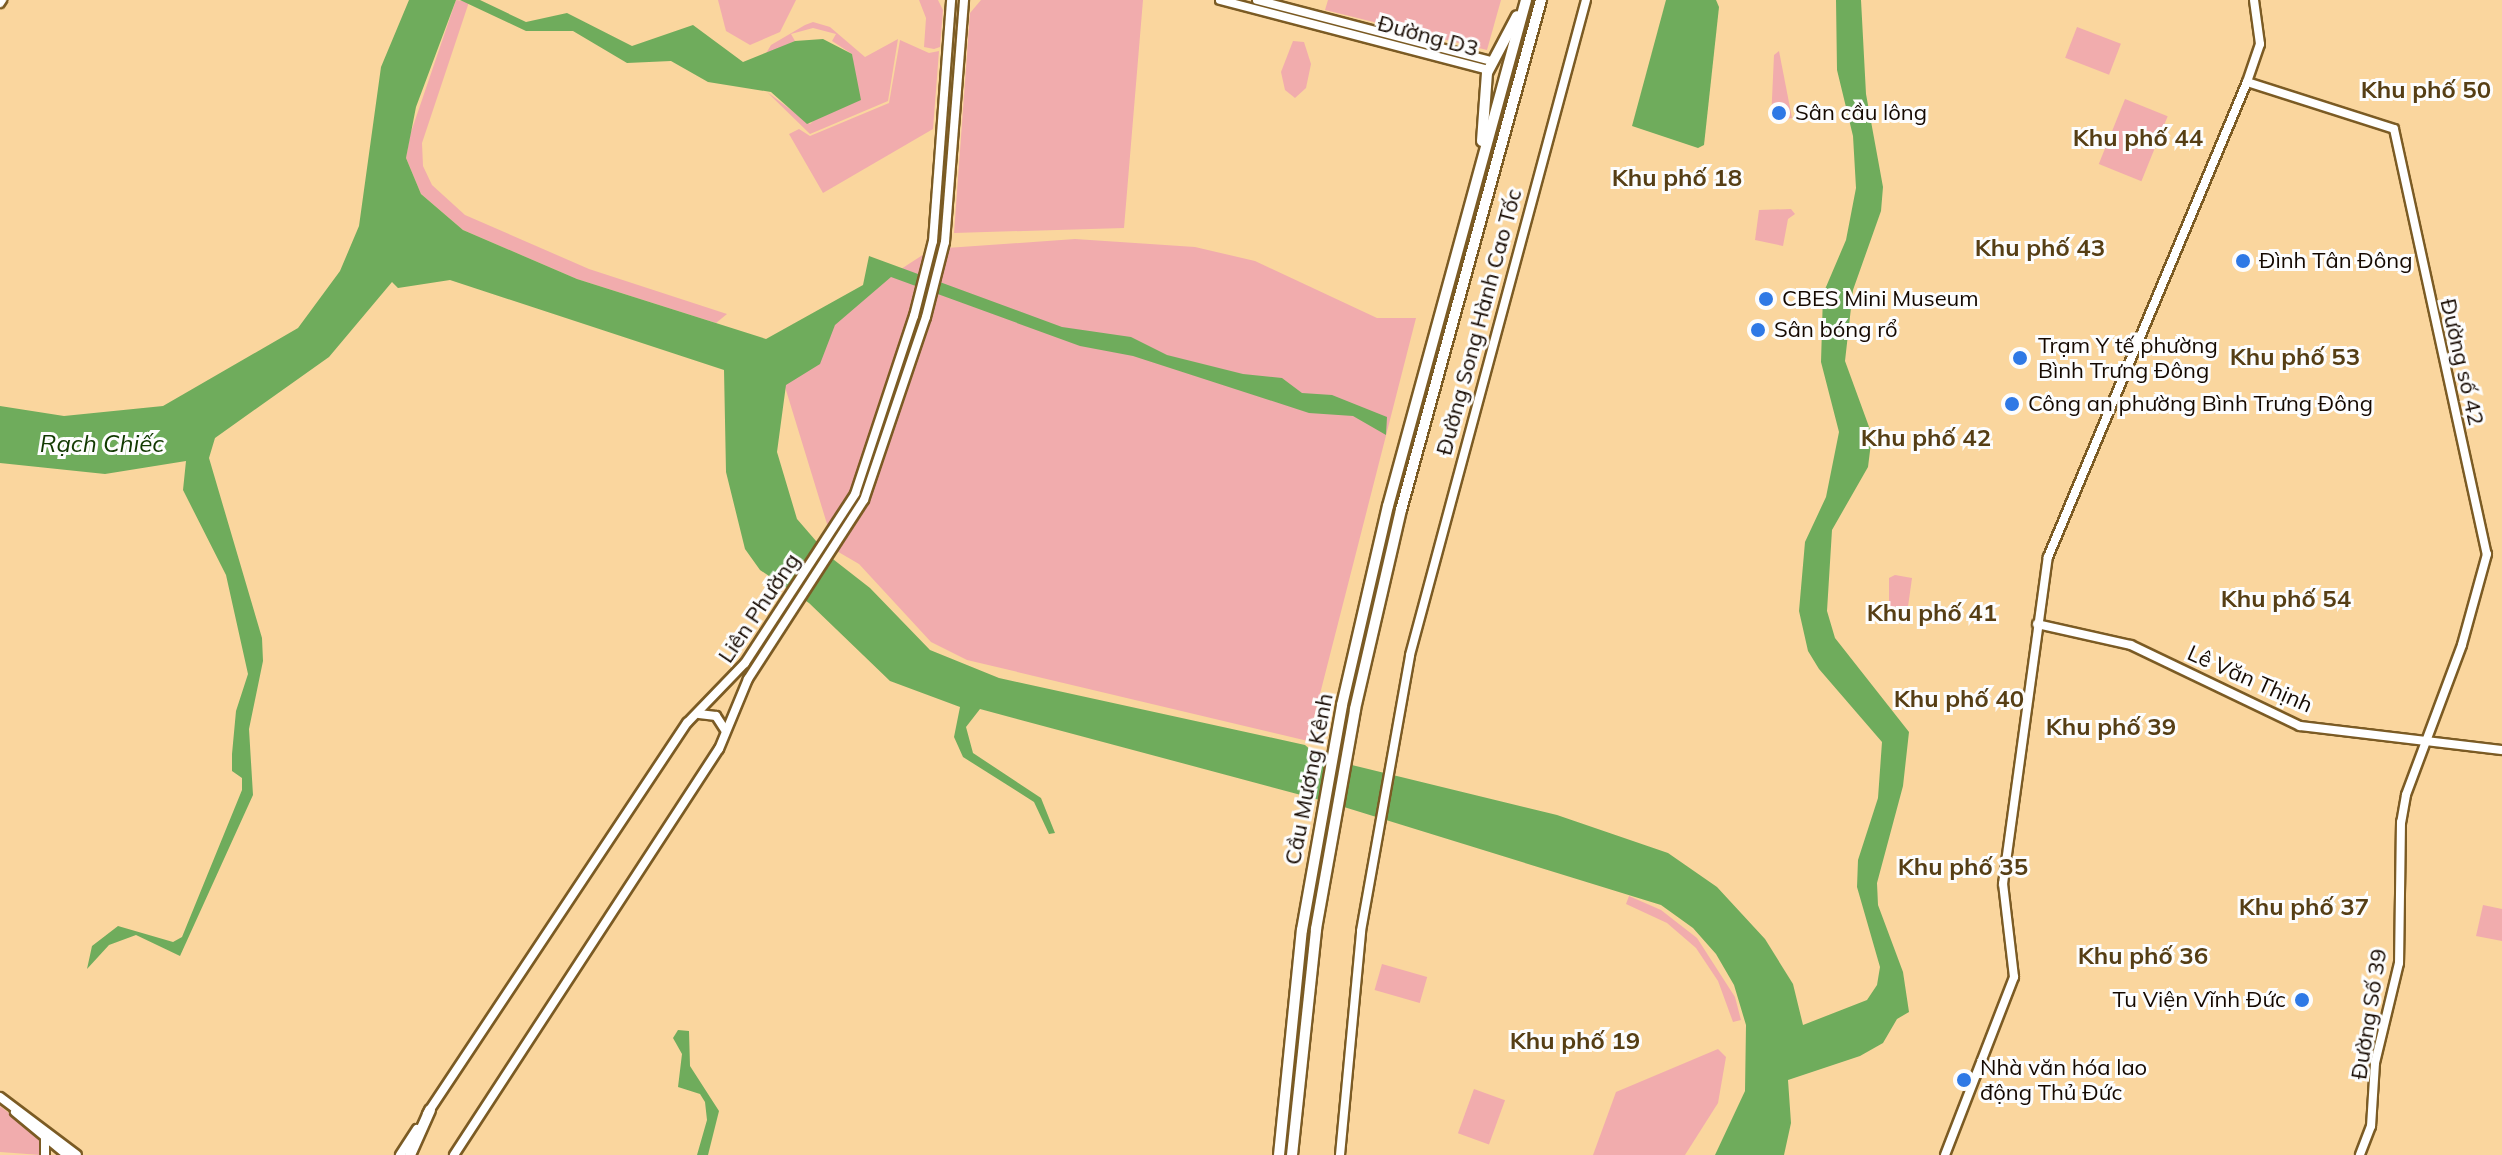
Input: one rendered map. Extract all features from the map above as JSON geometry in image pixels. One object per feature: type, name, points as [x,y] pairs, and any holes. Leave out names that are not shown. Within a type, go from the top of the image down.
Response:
[{"type":"highway","points":[[1474,190],[1490,66],[1525,0]]},
{"type":"highway","points":[[1474,190],[1525,0]]},
{"type":"highway","name":"Cầu Mương Kênh","points":[[1292,1155],[1308,984],[1334,814],[1382,586],[1541,0]]},
{"type":"highway","name":"Cầu Mương Kênh","points":[[1279,1155],[1295,983],[1321,812],[1368,583],[1474,190]]},
{"type":"highway","points":[[410,1155],[430,1110]]},
{"type":"street","name":"Đường D3","points":[[1220,0],[1314,20],[1490,66]]},
{"type":"street","name":"Đường D3","points":[[1257,0],[1314,20]]},
{"type":"street","name":"Đường Song Hành Cao Tốc","points":[[1340,1155],[1361,931],[1410,655],[1586,0]]},
{"type":"street","points":[[1945,1155],[2014,977],[2003,887],[2048,557],[2247,82],[2260,44],[2254,0]]},
{"type":"street","name":"Liên Phường","points":[[400,1155],[695,715],[731,682],[761,639],[846,509],[862,477],[921,295],[937,189],[950,1]]},
{"type":"street","name":"Liên Phường","points":[[454,1155],[725,735],[742,689],[856,515],[932,297],[945,242],[965,1]]},
{"type":"street","name":"Đường số 42","points":[[2247,82],[2394,129],[2487,554],[2484,576],[2428,737]]},
{"type":"street","points":[[937,189],[948,190]]},
{"type":"street","name":"Lê Văn Thịnh","points":[[2037,624],[2131,645],[2300,726],[2428,737],[2502,750]]},
{"type":"street","points":[[695,715],[716,716],[725,735]]},
{"type":"street","name":"Đường Số 39","points":[[2360,1155],[2371,1126],[2375,1063],[2399,963],[2401,822],[2428,737]]},
{"type":"street","points":[[0,1097],[77,1155]]},
{"type":"street","points":[[45,1132],[45,1155]]},
{"type":"street","points":[[45,1132],[67,1155]]},
{"type":"shaded area","points":[[456,0],[469,2],[422,143],[423,166],[432,185],[465,215],[589,269],[727,314],[716,323],[577,279],[463,230],[421,194],[406,158],[410,135]]},
{"type":"shaded area","points":[[718,0],[796,0],[780,32],[750,45],[726,31]]},
{"type":"shaded area","points":[[919,0],[938,0],[943,10],[940,47],[924,47],[926,18]]},
{"type":"shaded area","points":[[981,0],[1143,0],[1124,228],[954,233],[970,13]]},
{"type":"shaded area","points":[[1328,0],[1501,0],[1487,50],[1325,10]]},
{"type":"shaded area","points":[[813,22],[830,27],[865,57],[898,39],[888,101],[810,134],[767,92],[810,124],[855,79],[852,54],[832,41],[836,34],[813,28],[791,34],[795,41],[765,55],[771,45],[805,25]]},
{"type":"shaded area","points":[[2077,27],[2121,44],[2109,75],[2065,58]]},
{"type":"shaded area","points":[[900,40],[929,53],[939,51],[933,129],[823,193],[789,134],[799,129],[810,136],[889,103]]},
{"type":"shaded area","points":[[1293,41],[1304,42],[1311,64],[1306,88],[1295,98],[1285,90],[1281,72]]},
{"type":"shaded area","points":[[1779,51],[1792,118],[1771,121],[1774,55]]},
{"type":"shaded area","points":[[2125,99],[2168,116],[2141,181],[2099,164]]},
{"type":"shaded area","points":[[1791,209],[1795,214],[1788,219],[1783,246],[1755,240],[1759,210]]},
{"type":"shaded area","points":[[1075,239],[1195,247],[1255,261],[1377,318],[1416,318],[1308,741],[967,660],[931,642],[859,564],[835,550],[774,351],[932,249]]},
{"type":"shaded area","points":[[1895,575],[1912,578],[1906,621],[1889,618],[1889,578]]},
{"type":"shaded area","points":[[1629,896],[1661,910],[1697,938],[1735,997],[1741,1020],[1733,1022],[1718,981],[1696,948],[1667,923],[1626,904]]},
{"type":"shaded area","points":[[2483,905],[2502,909],[2502,941],[2476,936]]},
{"type":"shaded area","points":[[1382,964],[1427,977],[1420,1003],[1375,990]]},
{"type":"shaded area","points":[[1718,1049],[1726,1057],[1718,1103],[1685,1155],[1593,1155],[1616,1092]]},
{"type":"shaded area","points":[[1474,1089],[1505,1100],[1489,1144],[1458,1133]]},
{"type":"shaded area","points":[[0,1106],[41,1138],[41,1155],[0,1152]]},
{"type":"water","name":"Rạch Chiếc","points":[[409,0],[456,0],[416,107],[406,158],[421,194],[463,230],[577,279],[766,339],[863,285],[869,256],[1062,327],[1131,337],[1167,355],[1243,374],[1282,378],[1302,393],[1332,395],[1387,417],[1386,435],[1353,416],[1309,413],[1133,356],[1080,346],[891,277],[835,325],[820,364],[786,385],[777,452],[797,519],[829,556],[870,588],[930,650],[999,678],[1305,745],[1319,757],[1557,815],[1668,853],[1717,887],[1765,939],[1793,984],[1803,1025],[1867,1000],[1877,985],[1880,967],[1857,887],[1858,860],[1878,798],[1882,742],[1819,669],[1808,651],[1799,611],[1805,542],[1826,497],[1839,432],[1821,362],[1823,294],[1846,240],[1856,188],[1853,136],[1837,70],[1836,0],[1861,0],[1866,94],[1883,187],[1881,211],[1853,290],[1845,361],[1872,435],[1868,467],[1832,530],[1827,611],[1835,638],[1909,732],[1903,786],[1877,883],[1878,905],[1903,972],[1909,1012],[1897,1019],[1883,1043],[1860,1056],[1788,1080],[1791,1123],[1784,1155],[1715,1155],[1745,1091],[1746,1025],[1734,985],[1716,954],[1693,928],[1661,905],[1331,803],[980,709],[966,727],[973,753],[1041,798],[1055,833],[1049,834],[1034,802],[963,757],[954,737],[960,707],[890,681],[809,603],[760,570],[745,549],[726,472],[724,370],[450,280],[398,288],[392,282],[329,357],[215,438],[209,458],[262,638],[263,661],[249,729],[253,795],[180,956],[136,935],[109,945],[87,969],[92,946],[118,926],[173,942],[182,937],[242,790],[242,778],[232,771],[232,754],[236,711],[248,674],[226,575],[183,490],[186,461],[105,474],[0,463],[0,406],[64,416],[163,406],[298,328],[340,271],[359,226],[381,67]]},
{"type":"water","points":[[460,0],[480,0],[526,22],[567,13],[632,46],[693,25],[743,62],[795,41],[823,39],[852,54],[861,100],[807,124],[771,92],[708,82],[671,61],[627,63],[573,31],[526,31]]},
{"type":"water","points":[[1666,0],[1716,0],[1719,7],[1704,145],[1698,148],[1632,126]]},
{"type":"water","points":[[678,1030],[689,1031],[690,1066],[719,1111],[708,1155],[697,1155],[707,1120],[705,1102],[700,1094],[678,1087],[682,1054],[673,1038]]},
{"type":"place","name":"Sân cầu lông","points":[[1779,113]]},
{"type":"place","name":"Đình Tân Đông","points":[[2243,261]]},
{"type":"place","name":"CBES Mini Museum","points":[[1766,299]]},
{"type":"place","name":"Sân bóng rổ","points":[[1758,330]]},
{"type":"place","name":"Trạm Y tế phường Bình Trưng Đông","points":[[2020,358]]},
{"type":"place","name":"Công an phường Bình Trưng Đông","points":[[2012,404]]},
{"type":"place","name":"Tu Viện Vĩnh Đức","points":[[2302,1000]]},
{"type":"place","name":"Nhà văn hóa lao động Thủ Đức","points":[[1964,1080]]},
{"type":"district","name":"Khu phố 50","points":[[2426,90]]},
{"type":"district","name":"Khu phố 44","points":[[2138,138]]},
{"type":"district","name":"Khu phố 18","points":[[1677,178]]},
{"type":"district","name":"Khu phố 43","points":[[2040,248]]},
{"type":"district","name":"Khu phố 53","points":[[2295,357]]},
{"type":"district","name":"Khu phố 42","points":[[1926,438]]},
{"type":"district","name":"Khu phố 54","points":[[2286,599]]},
{"type":"district","name":"Khu phố 41","points":[[1932,613]]},
{"type":"district","name":"Khu phố 40","points":[[1959,699]]},
{"type":"district","name":"Khu phố 39","points":[[2111,727]]},
{"type":"district","name":"Khu phố 35","points":[[1963,867]]},
{"type":"district","name":"Khu phố 37","points":[[2304,907]]},
{"type":"district","name":"Khu phố 36","points":[[2143,956]]},
{"type":"district","name":"Khu phố 19","points":[[1575,1041]]}]
